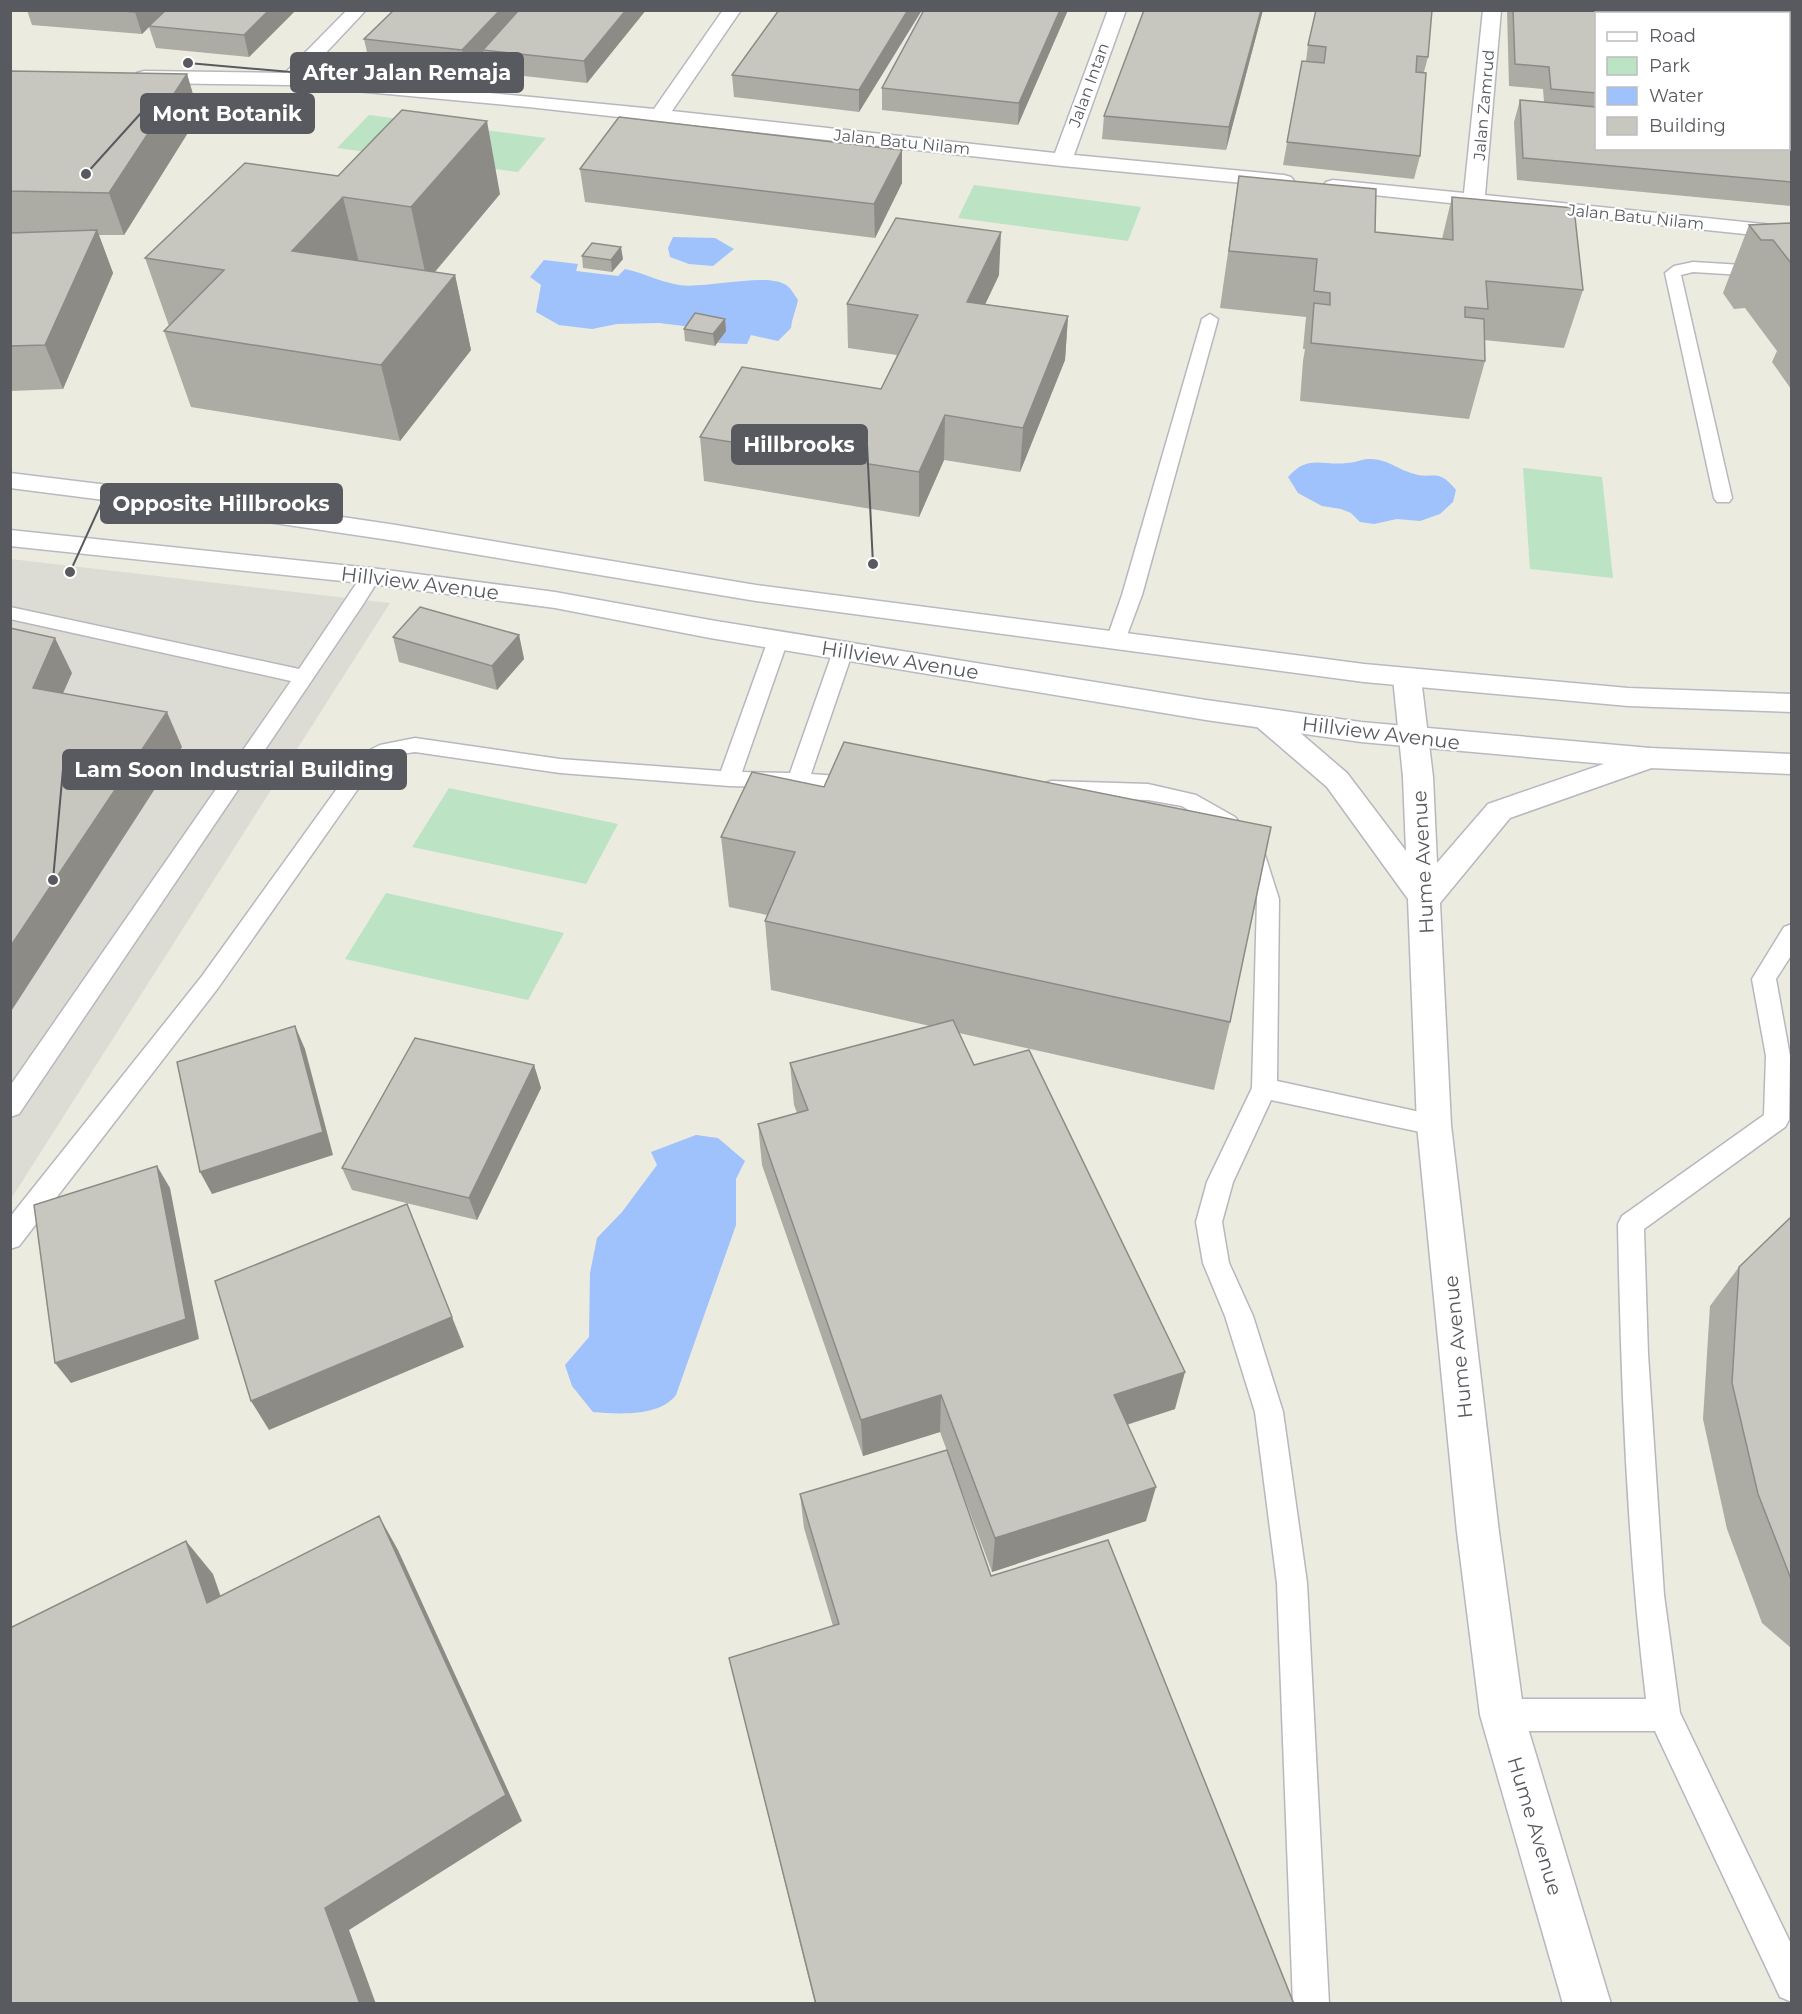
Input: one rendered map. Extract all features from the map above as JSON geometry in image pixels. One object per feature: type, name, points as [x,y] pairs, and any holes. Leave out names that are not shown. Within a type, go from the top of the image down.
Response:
[{"type":"street","points":[[290,79],[357,10]]},
{"type":"street","points":[[660,114],[732,10]]},
{"type":"street","name":"Jalan Intan","points":[[1062,160],[1117,10]]},
{"type":"street","name":"Jalan Zamrud","points":[[1474,200],[1492,10]]},
{"type":"street","name":"Jalan Batu Nilam","points":[[123,76],[290,79],[660,114],[1062,160],[1791,233]]},
{"type":"street","points":[[10,480],[214,506],[396,533],[756,593],[1407,678],[1628,697],[1791,702]]},
{"type":"street","name":"Hillview Avenue","points":[[10,538],[371,576],[555,600],[843,651],[1266,719],[1415,739],[1650,758],[1791,764]]},
{"type":"street","name":"Hume Avenue","points":[[1407,678],[1415,739],[1425,900],[1434,1125],[1477,1520],[1502,1715],[1587,2004]]},
{"type":"street","points":[[1266,719],[1336,780],[1425,900],[1499,811],[1650,758]]},
{"type":"lane","points":[[1723,498],[1673,273],[1680,269],[1693,267],[1791,273]]},
{"type":"lane","points":[[1116,640],[1132,595],[1210,320]]},
{"type":"lane","points":[[10,1107],[371,576]]},
{"type":"lane","points":[[10,613],[303,677]]},
{"type":"lane","points":[[729,779],[778,640]]},
{"type":"lane","points":[[798,782],[843,651]]},
{"type":"lane","points":[[10,1238],[210,982],[364,764],[375,754],[391,748],[415,745],[560,766],[729,779],[879,784]]},
{"type":"lane","points":[[1031,788],[1148,792],[1188,801],[1227,823],[1257,861],[1268,899],[1264,1088],[1220,1182],[1209,1222],[1216,1263],[1239,1316],[1269,1412],[1292,1583],[1311,2004]]},
{"type":"lane","points":[[1791,933],[1764,979],[1778,1056],[1776,1120],[1631,1224],[1634,1354],[1649,1594],[1664,1715],[1791,1985]]},
{"type":"lane","points":[[1264,1088],[1434,1125]]},
{"type":"lane","points":[[1502,1715],[1664,1715]]},
{"type":"shaded area","points":[[11,559],[390,603],[11,1199]]},
{"type":"green space","points":[[369,115],[546,138],[518,172],[337,148]]},
{"type":"green space","points":[[974,185],[1141,207],[1128,241],[958,218]]},
{"type":"green space","points":[[1523,468],[1602,477],[1613,578],[1530,569]]},
{"type":"green space","points":[[449,788],[618,824],[586,884],[412,847]]},
{"type":"green space","points":[[386,893],[564,933],[528,1000],[345,959]]},
{"type":"water","points":[[673,237],[715,238],[734,249],[713,266],[689,264],[670,257],[668,248]]},
{"type":"water","points":[[544,260],[578,264],[576,271],[618,276],[625,269],[679,285],[691,286],[751,280],[777,281],[788,286],[798,300],[791,328],[778,341],[751,335],[747,344],[718,343],[725,331],[659,323],[617,324],[592,329],[559,325],[536,312],[541,285],[530,277]]},
{"type":"water","points":[[1367,459],[1385,462],[1418,475],[1435,475],[1444,478],[1456,490],[1453,502],[1440,514],[1420,521],[1397,519],[1374,524],[1360,522],[1351,513],[1322,506],[1298,493],[1288,477],[1295,470],[1309,463],[1338,464]]},
{"type":"water","points":[[696,1135],[718,1138],[745,1161],[736,1179],[736,1225],[676,1395],[669,1402],[649,1411],[593,1412],[572,1386],[565,1365],[589,1337],[590,1273],[597,1238],[622,1212],[657,1165],[651,1152]]},
{"type":"building","points":[[111,10],[138,10],[135,12]]},
{"type":"building","points":[[166,10],[269,10],[244,35],[149,26]]},
{"type":"building","points":[[394,10],[500,10],[462,50],[364,39]]},
{"type":"building","points":[[519,10],[626,10],[584,61],[483,50]]},
{"type":"building","points":[[779,10],[908,10],[859,90],[732,75]]},
{"type":"building","points":[[924,10],[1060,10],[1019,103],[882,88]]},
{"type":"building","points":[[1144,10],[1261,10],[1229,127],[1104,116]]},
{"type":"building","points":[[1316,10],[1432,10],[1428,57],[1417,56],[1416,72],[1426,73],[1420,156],[1287,142],[1302,61],[1324,63],[1326,47],[1308,45]]},
{"type":"building","points":[[1513,10],[1677,10],[1677,12],[1595,12],[1595,93],[1551,89],[1549,67],[1515,64]]},
{"type":"building","points":[[1725,10],[1791,10],[1791,66],[1790,12],[1726,12]]},
{"type":"building","points":[[10,71],[187,74],[109,193],[10,191]]},
{"type":"building","points":[[1520,100],[1595,107],[1595,150],[1790,150],[1791,124],[1791,182],[1523,158]]},
{"type":"building","points":[[402,110],[487,121],[411,207],[343,197],[292,251],[455,275],[381,365],[164,331],[224,270],[145,258],[245,163],[338,176]]},
{"type":"building","points":[[619,117],[902,150],[874,204],[580,169]]},
{"type":"building","points":[[1239,176],[1376,189],[1375,232],[1453,240],[1452,197],[1574,208],[1583,290],[1486,281],[1488,309],[1465,307],[1465,317],[1484,319],[1485,361],[1311,343],[1314,303],[1330,305],[1330,293],[1314,291],[1317,259],[1229,251]]},
{"type":"building","points":[[896,218],[1001,232],[967,302],[1068,316],[1023,428],[945,415],[919,472],[700,437],[742,367],[881,389],[918,315],[847,304]]},
{"type":"building","points":[[1791,223],[1791,263],[1773,240],[1761,240],[1749,225]]},
{"type":"building","points":[[97,230],[45,345],[10,346],[10,233]]},
{"type":"building","points":[[592,243],[621,247],[611,260],[582,256]]},
{"type":"building","points":[[695,313],[725,319],[713,334],[684,329]]},
{"type":"building","points":[[420,607],[519,635],[492,666],[393,637]]},
{"type":"building","points":[[10,628],[55,638],[33,688],[167,712],[10,947]]},
{"type":"building","points":[[844,742],[1271,827],[1230,1022],[765,921],[795,852],[721,837],[752,772],[824,787]]},
{"type":"building","points":[[953,1020],[974,1065],[1029,1050],[1185,1372],[1114,1395],[1156,1487],[995,1538],[941,1395],[861,1420],[758,1124],[808,1110],[790,1063]]},
{"type":"building","points":[[295,1026],[323,1132],[200,1172],[177,1062]]},
{"type":"building","points":[[415,1038],[534,1065],[469,1198],[342,1168]]},
{"type":"building","points":[[157,1166],[186,1319],[55,1363],[34,1205]]},
{"type":"building","points":[[407,1204],[452,1317],[251,1401],[215,1281]]},
{"type":"building","points":[[1791,1217],[1791,1579],[1758,1494],[1732,1383],[1739,1267]]},
{"type":"building","points":[[947,1450],[991,1576],[1108,1540],[1294,2004],[816,2004],[729,1658],[839,1624],[800,1494]]},
{"type":"building","points":[[379,1516],[506,1795],[325,1908],[360,2004],[10,2004],[10,1628],[186,1541],[207,1603]]},
{"type":"place","name":"After Jalan Remaja","points":[[188,63]]},
{"type":"place","name":"Mont Botanik","points":[[86,174]]},
{"type":"place","name":"Hillbrooks","points":[[873,564]]},
{"type":"place","name":"Opposite Hillbrooks","points":[[70,572]]},
{"type":"place","name":"Lam Soon Industrial Building","points":[[53,880]]}]
